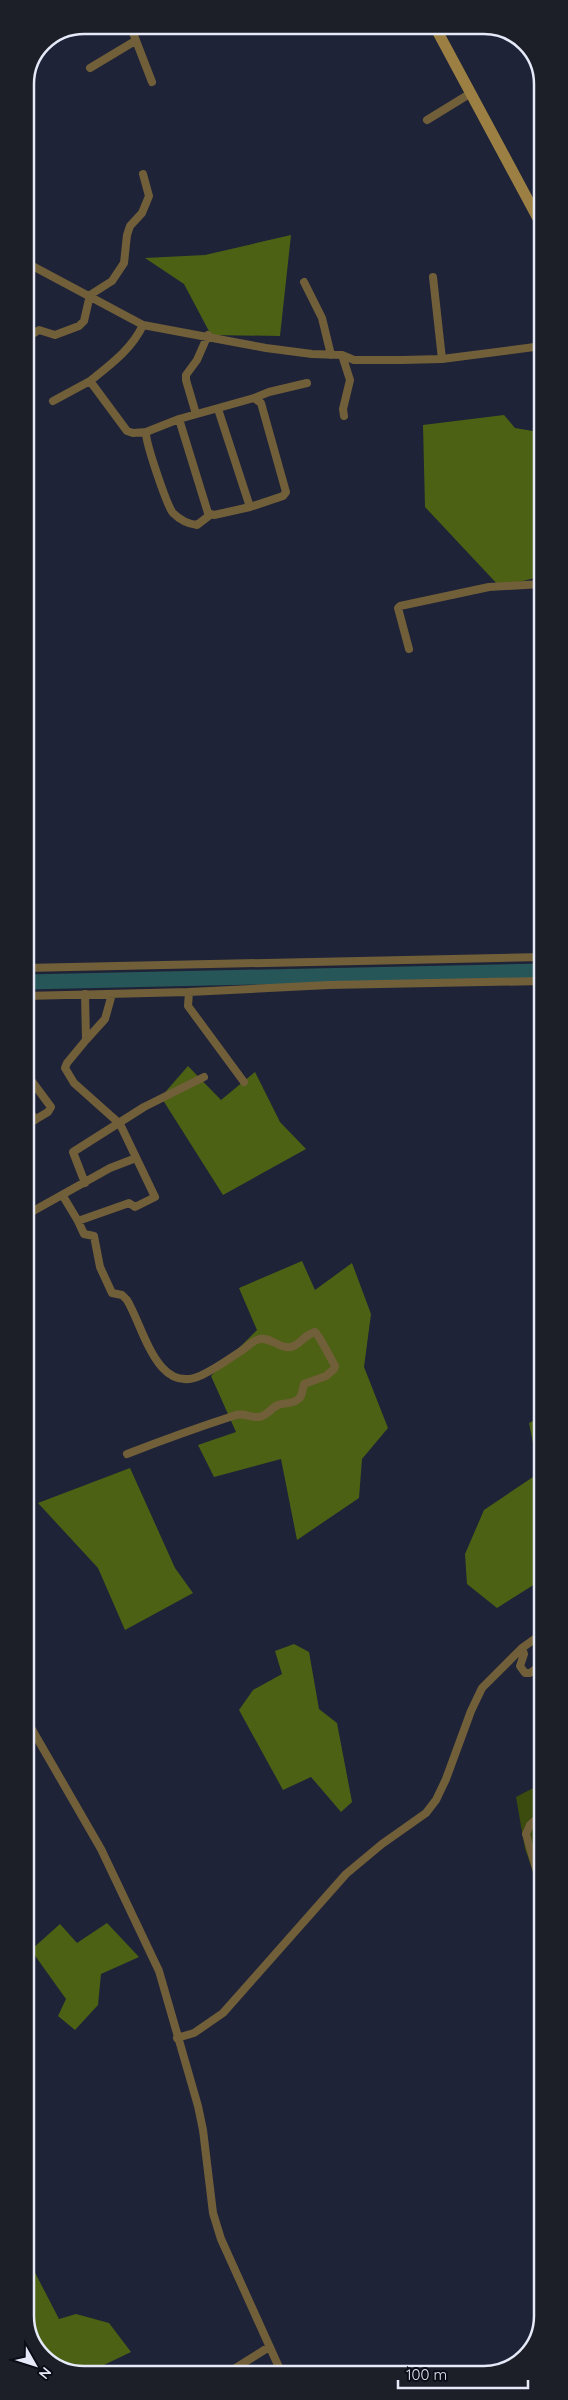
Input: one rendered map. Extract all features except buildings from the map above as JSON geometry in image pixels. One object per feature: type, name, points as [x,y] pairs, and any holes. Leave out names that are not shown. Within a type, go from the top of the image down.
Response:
[{"type":"main road","points":[[439,34],[534,211]]},
{"type":"street","points":[[133,34],[152,82]]},
{"type":"street","points":[[90,68],[135,41]]},
{"type":"street","points":[[427,120],[472,93]]},
{"type":"street","points":[[34,333],[39,330],[55,335],[80,326],[84,321],[90,295],[112,281],[124,263],[128,230],[142,212],[148,196],[143,174]]},
{"type":"street","points":[[34,267],[144,325],[266,348],[342,355],[354,360],[442,359],[534,347]]},
{"type":"street","points":[[433,277],[442,359]]},
{"type":"street","points":[[304,282],[322,318],[331,355]]},
{"type":"street","points":[[53,401],[90,381],[118,358],[139,336],[144,325]]},
{"type":"street","points":[[196,414],[186,375],[197,360],[208,336]]},
{"type":"street","points":[[342,355],[350,380],[343,409],[344,416]]},
{"type":"street","points":[[90,381],[127,431],[133,433],[146,432],[179,419],[307,382]]},
{"type":"street","points":[[146,432],[164,493],[173,513],[191,524],[197,525],[210,515],[250,507],[283,496],[286,492],[261,403],[254,398]]},
{"type":"street","points":[[218,409],[250,507]]},
{"type":"street","points":[[179,419],[208,514],[210,515]]},
{"type":"street","points":[[409,650],[398,608],[400,606],[489,587],[534,584]]},
{"type":"street","points":[[34,968],[534,957]]},
{"type":"street","points":[[34,996],[189,992],[329,985],[534,981]]},
{"type":"street","points":[[189,992],[188,1006],[244,1082]]},
{"type":"street","points":[[85,994],[86,1040]]},
{"type":"street","points":[[78,1221],[129,1203],[135,1208],[154,1200],[120,1124],[74,1083],[65,1068],[67,1062],[105,1019],[112,994]]},
{"type":"street","points":[[85,1183],[72,1152],[144,1108],[204,1077]]},
{"type":"street","points":[[34,1083],[51,1107],[35,1120]]},
{"type":"street","points":[[34,1211],[110,1168],[136,1158]]},
{"type":"street","points":[[63,1196],[84,1234],[94,1236],[100,1267],[112,1294],[122,1295],[126,1300],[159,1364],[174,1379],[185,1381],[204,1374],[257,1340],[268,1341],[285,1348],[293,1347],[306,1336],[315,1332],[319,1335],[335,1366],[326,1376],[304,1384],[298,1400],[275,1407],[268,1414],[254,1417],[241,1414],[217,1423],[185,1431],[127,1454]]},
{"type":"street","points":[[177,2038],[194,2033],[223,2013],[346,1874],[382,1844],[426,1812],[436,1800],[446,1779],[482,1688],[522,1648],[534,1639]]},
{"type":"street","points":[[522,1648],[524,1654],[520,1666],[525,1673],[534,1670]]},
{"type":"street","points":[[34,1733],[100,1849],[159,1971],[203,2130],[213,2213],[220,2239],[278,2366]]},
{"type":"street","points":[[534,1821],[526,1834],[534,1861]]},
{"type":"street","points":[[239,2366],[269,2347]]},
{"type":"green space","points":[[291,235],[280,336],[211,335],[184,284],[145,258],[205,255]]},
{"type":"green space","points":[[504,415],[515,428],[534,431],[534,578],[500,587],[425,507],[423,425]]},
{"type":"green space","points":[[188,1066],[221,1100],[255,1072],[280,1122],[306,1149],[223,1195],[161,1097]]},
{"type":"green space","points":[[302,1261],[315,1290],[352,1263],[371,1314],[364,1367],[388,1428],[362,1459],[359,1498],[297,1540],[281,1459],[214,1477],[198,1445],[236,1432],[211,1376],[257,1330],[239,1288]]},
{"type":"green space","points":[[534,1420],[534,1448],[529,1423]]},
{"type":"green space","points":[[130,1468],[175,1568],[193,1593],[125,1630],[98,1568],[38,1503]]},
{"type":"green space","points":[[534,1476],[534,1585],[497,1608],[467,1584],[465,1554],[484,1510]]},
{"type":"green space","points":[[294,1644],[309,1652],[319,1709],[337,1723],[352,1802],[341,1812],[311,1777],[283,1790],[239,1710],[253,1690],[282,1674],[275,1651]]},
{"type":"green space","points":[[534,1788],[534,1874],[525,1849],[516,1797]]},
{"type":"green space","points":[[107,1923],[139,1957],[101,1974],[98,2005],[75,2030],[58,2016],[66,1999],[34,1954],[34,1947],[60,1924],[77,1943]]},
{"type":"green space","points":[[34,2271],[59,2319],[76,2314],[109,2323],[131,2352],[102,2366],[81,2366],[60,2360],[60,2340],[40,2340],[36,2332]]},
{"type":"waterway","points":[[34,982],[534,971]]}]
